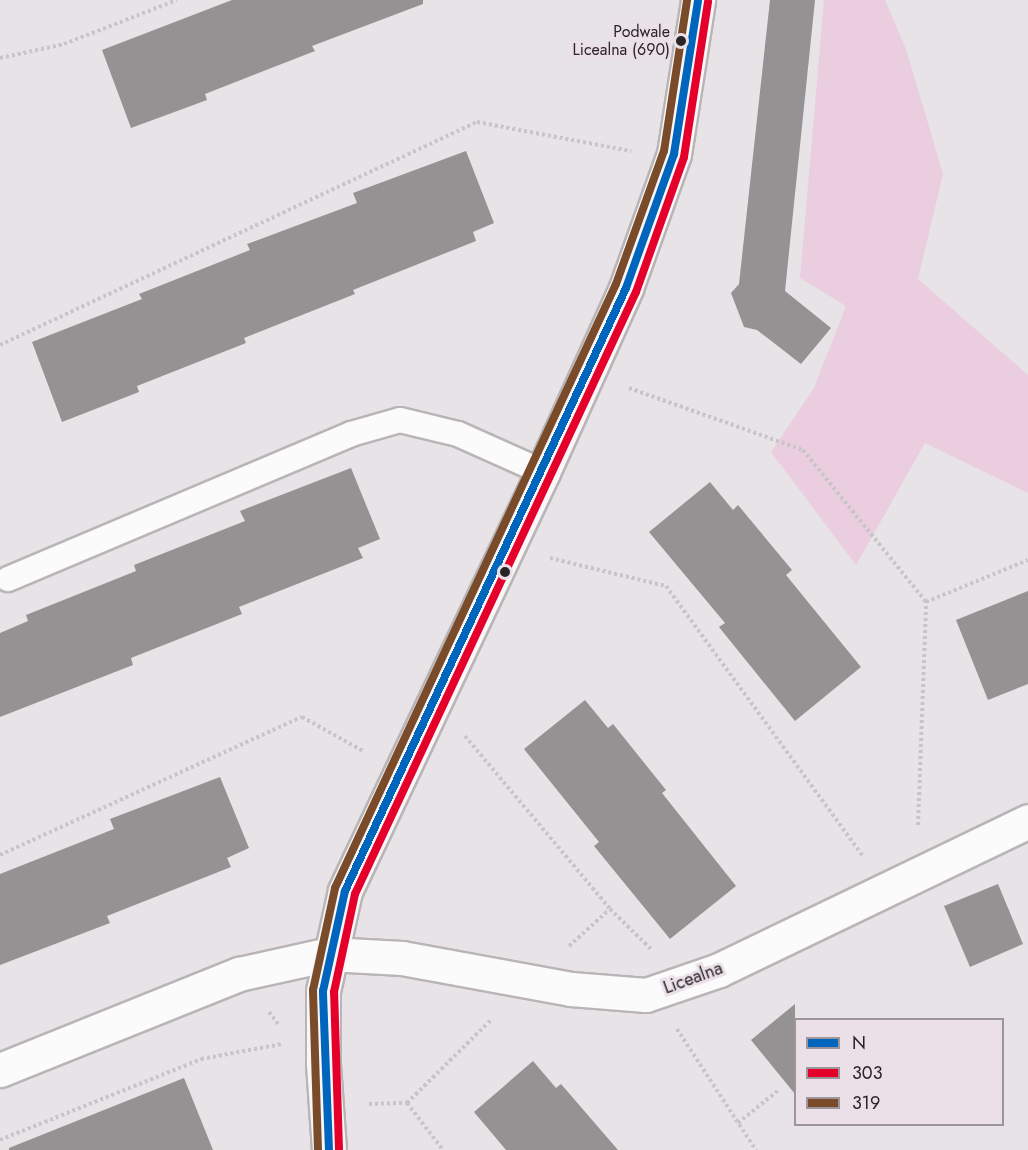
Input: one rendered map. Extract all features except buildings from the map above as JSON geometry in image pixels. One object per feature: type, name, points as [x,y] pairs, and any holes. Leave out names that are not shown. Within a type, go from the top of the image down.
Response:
[{"type":"street","points":[[329,1150],[323,1064],[323,991],[329,954],[345,891],[543,472],[626,288],[670,164],[698,0]]},
{"type":"street","name":"Licealna","points":[[0,1070],[239,974],[329,954],[402,958],[571,989],[646,995],[719,970],[1026,830]]},
{"type":"lane","points":[[8,579],[351,434],[400,420],[458,434],[543,472]]},
{"type":"path","points":[[0,58],[64,44],[177,0]]},
{"type":"path","points":[[0,345],[477,122],[640,153]]},
{"type":"path","points":[[624,387],[803,450],[926,602],[918,833]]},
{"type":"path","points":[[538,555],[666,586],[865,859]]},
{"type":"path","points":[[926,602],[1028,560]]},
{"type":"path","points":[[0,855],[302,717],[374,757]]},
{"type":"path","points":[[464,734],[610,909],[659,957]]},
{"type":"path","points":[[673,1023],[756,1150]]},
{"type":"path","points":[[0,1140],[201,1059],[288,1043]]},
{"type":"path","points":[[738,1123],[780,1089]]},
{"type":"path","points":[[359,1104],[407,1103],[443,1150]]},
{"type":"shaded area","points":[[824,0],[885,0],[906,49],[943,174],[918,279],[1028,375],[1028,493],[925,443],[856,565],[771,452],[814,388],[846,306],[800,278]]},
{"type":"transit line","name":"319","points":[[318,1150],[313,990],[335,888],[616,284],[664,151],[687,0]]},
{"type":"transit line","name":"N","points":[[329,1150],[323,991],[345,891],[626,288],[674,154],[698,0]]},
{"type":"transit line","name":"303","points":[[339,1149],[334,992],[355,894],[636,292],[684,157],[708,2]]},
{"type":"place","name":"Podwale Licealna (690)","points":[[681,41]]}]
